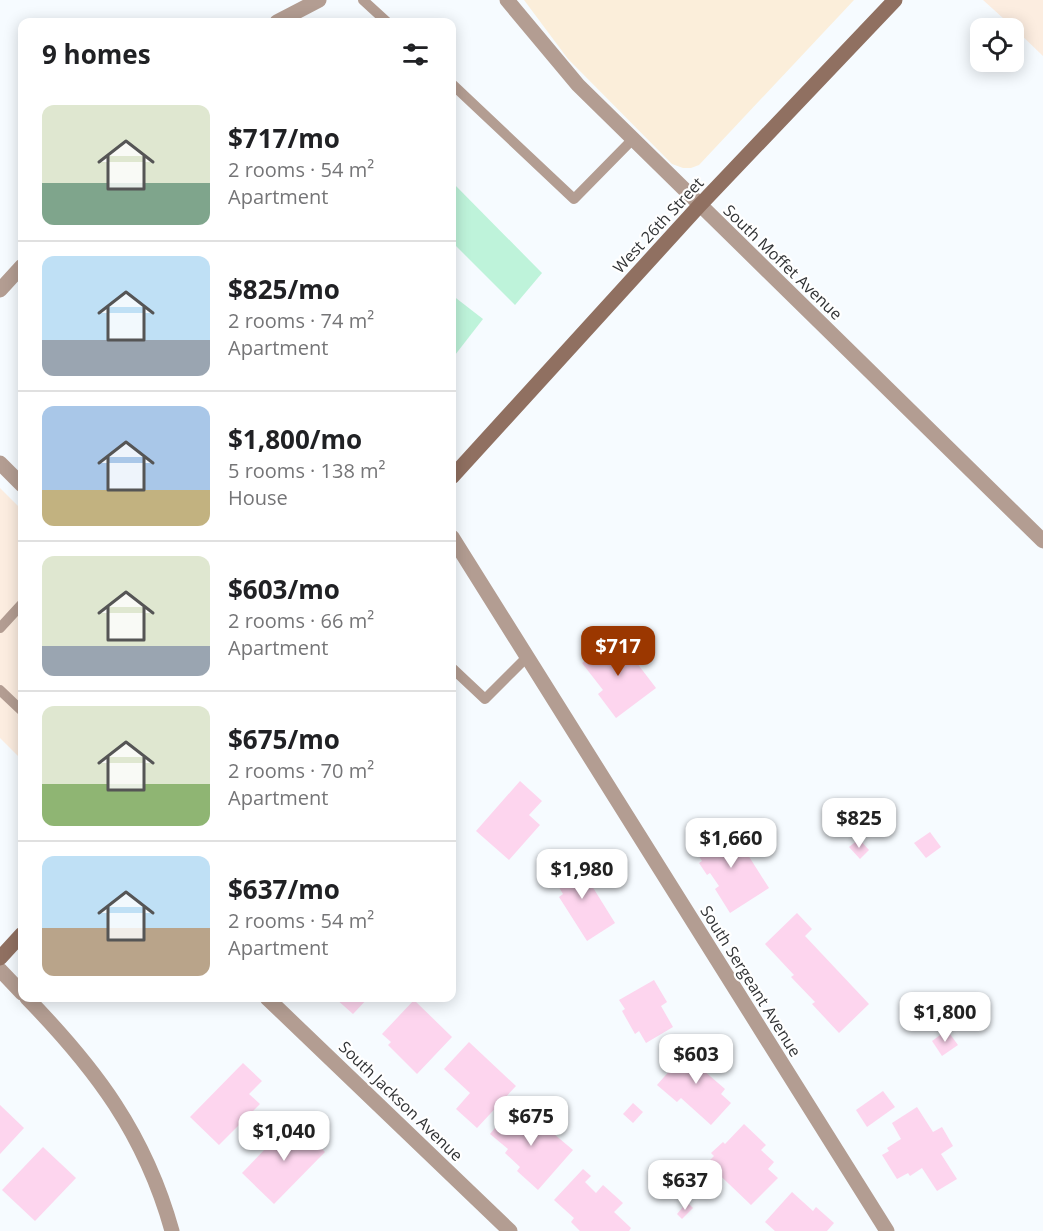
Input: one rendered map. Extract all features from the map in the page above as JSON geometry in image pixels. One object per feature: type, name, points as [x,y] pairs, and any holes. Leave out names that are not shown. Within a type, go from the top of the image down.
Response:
[{"type":"main road","name":"West 26th Street","points":[[456,473],[699,206],[895,0]]},
{"type":"main road","points":[[0,958],[18,938]]},
{"type":"street","name":"South Moffet Avenue","points":[[507,0],[564,70],[632,140],[1043,541]]},
{"type":"street","points":[[284,18],[310,2]]},
{"type":"street","points":[[0,290],[18,270]]},
{"type":"street","points":[[0,463],[18,481]]},
{"type":"street","name":"South Sergeant Avenue","points":[[456,543],[887,1231]]},
{"type":"street","points":[[0,970],[18,989]]},
{"type":"street","points":[[31,1002],[78,1052],[121,1112],[147,1161],[172,1231]]},
{"type":"street","name":"South Jackson Avenue","points":[[271,1002],[510,1231]]},
{"type":"lane","points":[[363,0],[383,18]]},
{"type":"lane","points":[[456,88],[574,199],[632,140]]},
{"type":"lane","points":[[0,628],[18,608]]},
{"type":"lane","points":[[456,672],[485,699],[527,657]]},
{"type":"lane","points":[[0,690],[18,707]]},
{"type":"shaded area","points":[[524,0],[854,0],[699,165],[683,168],[672,164],[568,59]]},
{"type":"shaded area","points":[[983,0],[1043,0],[1043,56],[1024,38],[1024,18],[1003,18]]},
{"type":"shaded area","points":[[0,488],[18,506],[18,756],[0,738]]},
{"type":"green space","points":[[456,186],[542,273],[515,305],[456,246]]},
{"type":"green space","points":[[456,298],[483,319],[456,354]]},
{"type":"building","points":[[617,637],[656,688],[616,718],[598,694],[603,690],[582,663]]},
{"type":"building","points":[[520,781],[542,801],[529,815],[540,825],[509,860],[476,831]]},
{"type":"building","points":[[729,825],[769,888],[730,913],[715,889],[719,886],[710,873],[707,875],[699,863],[702,861],[694,848]]},
{"type":"building","points":[[930,832],[941,847],[926,858],[914,843]]},
{"type":"building","points":[[859,839],[869,850],[860,859],[849,847]]},
{"type":"building","points":[[574,857],[615,923],[587,941],[559,897],[563,894],[550,872]]},
{"type":"building","points":[[797,913],[812,929],[805,936],[869,1004],[839,1033],[812,1004],[815,1002],[791,977],[794,975],[765,944]]},
{"type":"building","points":[[654,980],[667,1002],[661,1006],[673,1027],[646,1043],[639,1031],[635,1034],[622,1011],[625,1009],[619,1000]]},
{"type":"building","points":[[340,1002],[364,1002],[353,1014]]},
{"type":"building","points":[[412,1002],[416,1002],[452,1037],[417,1074],[388,1045],[391,1042],[382,1034]]},
{"type":"building","points":[[947,1030],[958,1045],[942,1056],[932,1041]]},
{"type":"building","points":[[469,1042],[516,1086],[477,1128],[456,1109],[470,1093],[444,1069]]},
{"type":"building","points":[[694,1043],[713,1060],[703,1070],[725,1089],[721,1094],[731,1103],[711,1125],[681,1098],[677,1102],[657,1085]]},
{"type":"building","points":[[243,1063],[262,1081],[249,1094],[260,1104],[219,1145],[190,1117]]},
{"type":"building","points":[[883,1091],[895,1107],[867,1127],[856,1110]]},
{"type":"building","points":[[633,1103],[643,1112],[633,1123],[623,1114]]},
{"type":"building","points":[[0,1105],[24,1128],[0,1154]]},
{"type":"building","points":[[513,1106],[532,1122],[535,1118],[573,1150],[538,1190],[517,1171],[520,1167],[505,1153],[508,1149],[490,1134]]},
{"type":"building","points":[[917,1107],[933,1132],[942,1127],[953,1146],[941,1154],[957,1179],[937,1191],[922,1168],[910,1176],[908,1173],[897,1179],[882,1155],[889,1151],[887,1148],[901,1139],[892,1123]]},
{"type":"building","points":[[293,1120],[325,1152],[274,1204],[242,1173]]},
{"type":"building","points":[[744,1124],[766,1145],[761,1150],[774,1162],[768,1169],[778,1178],[751,1205],[707,1163],[714,1156],[711,1153],[723,1142],[725,1144]]},
{"type":"building","points":[[43,1147],[76,1178],[35,1221],[2,1190]]},
{"type":"building","points":[[697,1160],[705,1168],[694,1179],[686,1171]]},
{"type":"building","points":[[583,1169],[591,1176],[585,1182],[596,1193],[603,1185],[623,1203],[614,1212],[631,1228],[629,1231],[580,1231],[571,1222],[574,1218],[554,1200]]},
{"type":"building","points":[[792,1192],[813,1211],[816,1207],[834,1223],[827,1231],[775,1231],[765,1222]]},
{"type":"building","points":[[687,1202],[693,1208],[682,1219],[677,1214]]}]
